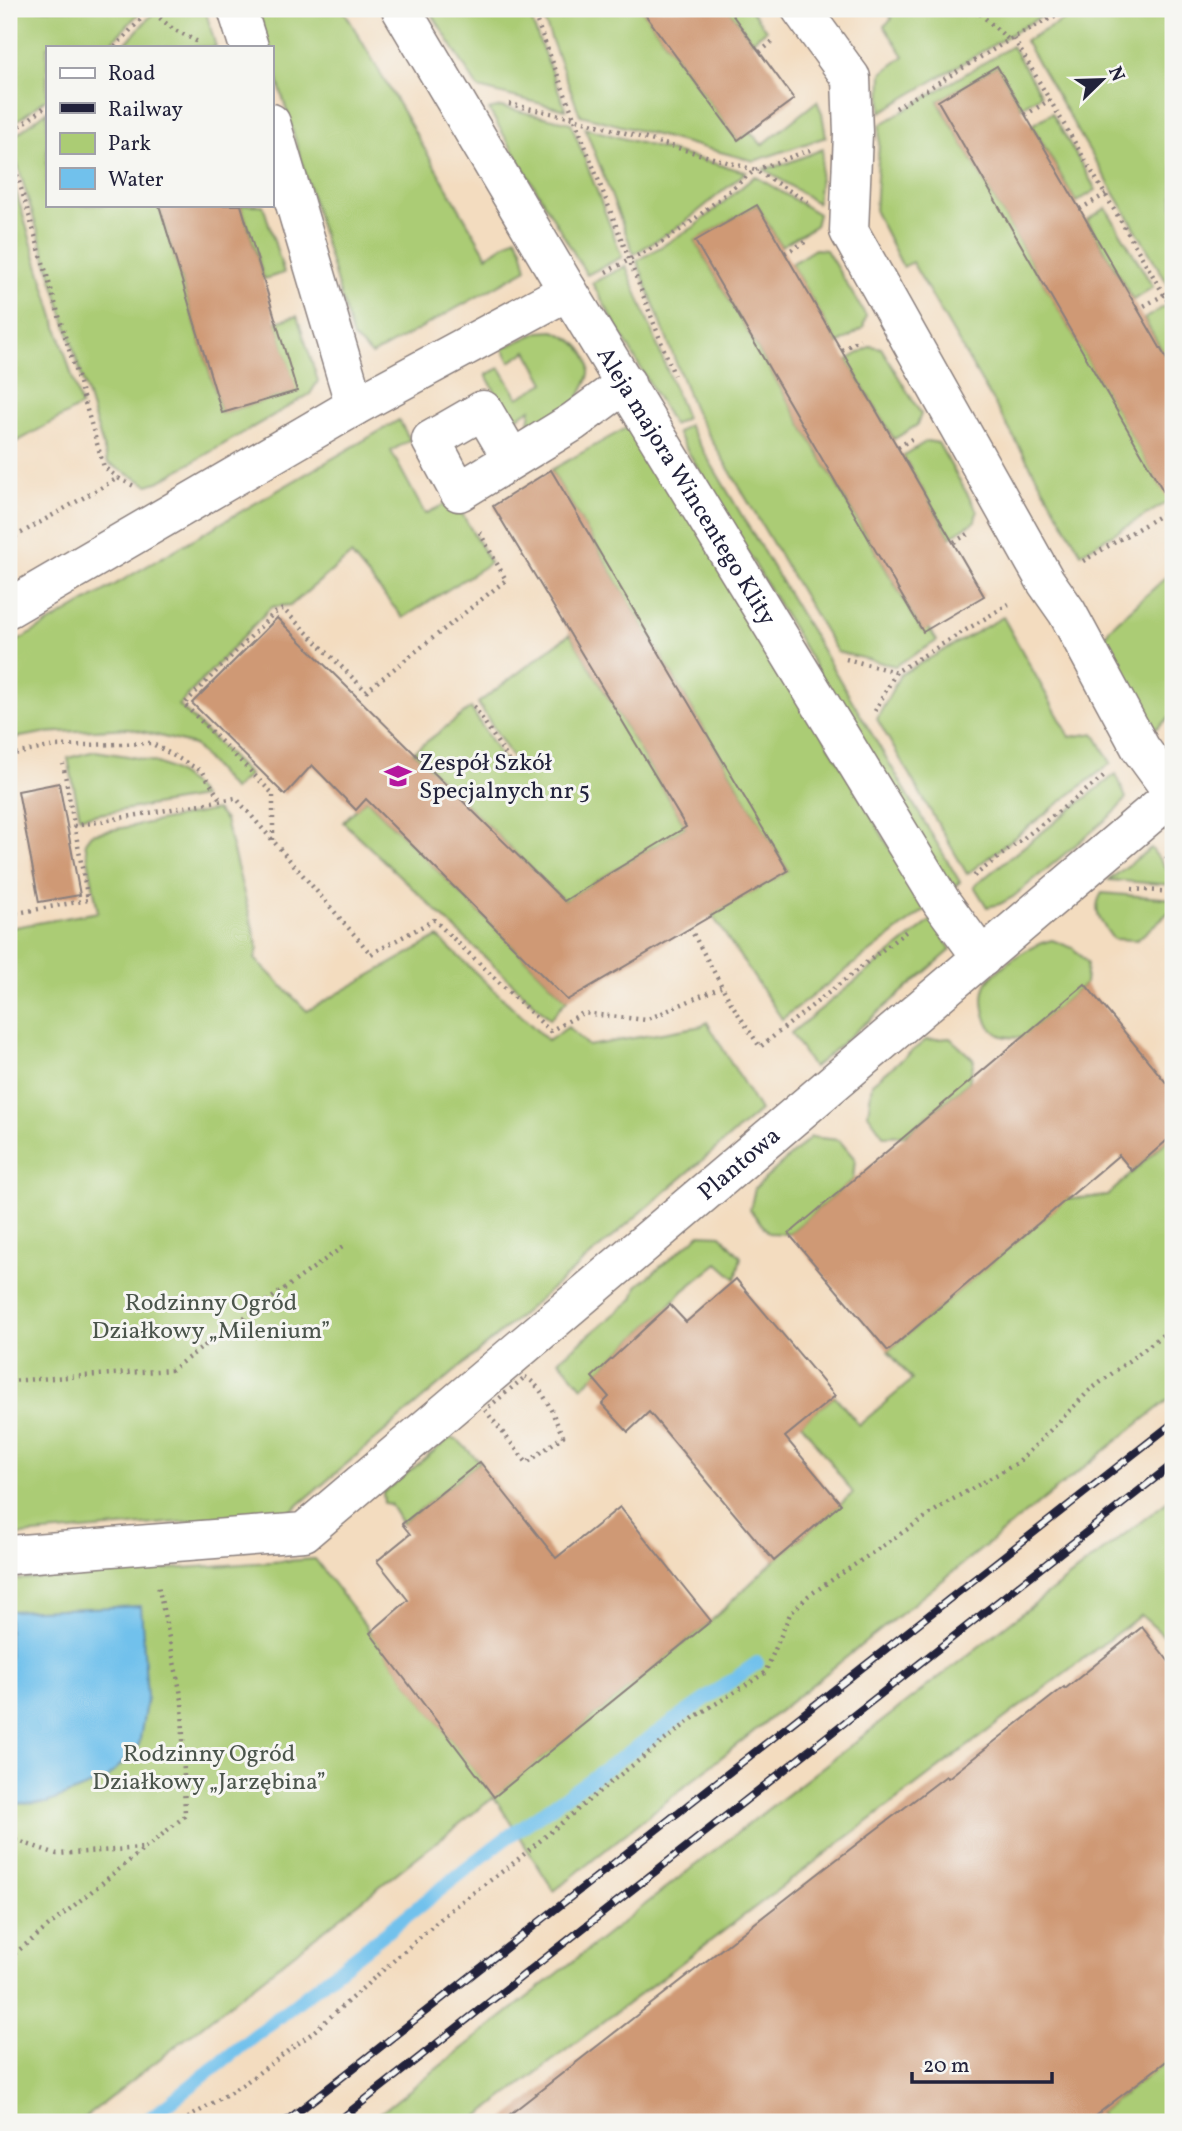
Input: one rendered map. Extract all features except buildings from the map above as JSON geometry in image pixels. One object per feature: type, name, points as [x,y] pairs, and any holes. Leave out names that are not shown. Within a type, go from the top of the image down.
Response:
[{"type":"street","points":[[237,9],[249,46]]},
{"type":"street","name":"Aleja majora Wincentego Klity","points":[[401,9],[568,291],[942,903],[982,957]]},
{"type":"street","points":[[801,9],[852,78],[849,231],[1046,582],[1067,612],[1141,749],[1173,794]]},
{"type":"street","points":[[273,130],[355,406]]},
{"type":"street","points":[[9,608],[355,406],[568,291]]},
{"type":"street","points":[[512,459],[573,422],[626,383]]},
{"type":"street","name":"Plantowa","points":[[9,1555],[304,1532],[1173,794]]},
{"type":"path","points":[[116,46],[150,9],[173,29],[205,45]]},
{"type":"path","points":[[532,9],[678,386]]},
{"type":"path","points":[[975,9],[1012,40],[1051,100],[1173,310]]},
{"type":"path","points":[[1025,115],[1051,100]]},
{"type":"path","points":[[496,101],[573,118],[755,170],[810,204]]},
{"type":"path","points":[[9,135],[46,106]]},
{"type":"path","points":[[9,148],[104,467],[118,478]]},
{"type":"path","points":[[1080,209],[1105,194]]},
{"type":"path","points":[[785,253],[813,237]]},
{"type":"path","points":[[1138,309],[1164,295]]},
{"type":"path","points":[[273,840],[273,794],[184,704],[272,614],[283,609],[366,691],[506,580],[473,519]]},
{"type":"path","points":[[870,719],[896,672]]},
{"type":"path","points":[[474,706],[512,765]]},
{"type":"path","points":[[9,755],[55,746],[151,743],[203,772],[221,801]]},
{"type":"path","points":[[691,928],[721,987],[760,1047],[1141,749]]},
{"type":"path","points":[[9,871],[16,913],[88,901],[63,764]]},
{"type":"path","points":[[74,827],[236,798],[371,954],[433,920],[550,1031],[583,1013],[646,1020],[721,987]]},
{"type":"path","points":[[1142,822],[1173,867]]},
{"type":"path","points":[[9,1381],[171,1370],[344,1245]]},
{"type":"path","points":[[182,2122],[245,2083],[311,2034],[444,1916],[511,1865],[607,1785],[696,1716],[765,1673],[790,1614],[808,1596],[948,1502],[1019,1462],[1089,1391],[1173,1327]]},
{"type":"path","points":[[525,1377],[533,1381],[563,1436],[527,1463],[485,1409],[525,1377]]},
{"type":"path","points":[[9,1958],[185,1816],[182,1700],[157,1581]]},
{"type":"path","points":[[9,1838],[57,1854],[144,1848]]},
{"type":"green space","points":[[9,9],[143,9],[108,46],[46,46],[46,99],[12,125],[9,103]]},
{"type":"green space","points":[[157,9],[205,9],[216,46],[123,46]]},
{"type":"green space","points":[[257,9],[343,9],[487,256],[516,237],[527,269],[372,355],[353,338],[273,64],[273,46],[269,46]]},
{"type":"green space","points":[[429,9],[527,9],[566,110],[478,88]]},
{"type":"green space","points":[[540,9],[641,9],[738,140],[750,131],[762,145],[817,101],[826,137],[754,161],[580,115]]},
{"type":"green space","points":[[728,9],[750,9],[766,30],[752,41]]},
{"type":"green space","points":[[886,9],[1053,9],[881,112],[882,73],[904,56],[884,26],[892,19]]},
{"type":"green space","points":[[1084,9],[1173,9],[1173,293],[1025,41]]},
{"type":"green space","points":[[1012,46],[1041,95],[1021,107],[997,66],[938,101],[1162,488],[1169,485],[1173,492],[1173,499],[1081,553],[912,262],[903,267],[875,212],[880,125]]},
{"type":"green space","points":[[501,107],[571,123],[622,257],[587,275],[489,110]]},
{"type":"green space","points":[[46,112],[46,206],[159,206],[222,413],[296,391],[276,322],[297,316],[318,381],[310,394],[160,481],[148,485],[108,463],[11,143],[12,138]]},
{"type":"green space","points":[[1052,113],[1096,190],[1076,202],[1032,125]]},
{"type":"green space","points":[[585,128],[746,172],[684,223],[634,254]]},
{"type":"green space","points":[[823,149],[817,203],[764,169],[785,164]]},
{"type":"green space","points":[[9,169],[81,406],[9,446]]},
{"type":"green space","points":[[755,176],[818,214],[815,226],[781,246],[757,205],[695,241],[922,631],[929,628],[937,641],[895,666],[837,652],[695,412],[637,261],[694,227]]},
{"type":"green space","points":[[241,206],[263,206],[284,273],[264,279]]},
{"type":"green space","points":[[1106,208],[1153,287],[1133,300],[1087,220]]},
{"type":"green space","points":[[815,249],[826,250],[866,316],[863,328],[838,344],[791,264]]},
{"type":"green space","points":[[626,266],[686,418],[673,425],[592,283]]},
{"type":"green space","points":[[1165,306],[1173,321],[1173,370],[1144,319]]},
{"type":"green space","points":[[554,331],[572,340],[585,353],[588,379],[573,405],[528,431],[531,409],[511,421],[486,375],[500,368],[518,398],[545,383],[527,351],[510,362],[503,348],[539,332]]},
{"type":"green space","points":[[871,346],[881,348],[921,414],[917,425],[894,439],[847,360]]},
{"type":"green space","points":[[399,420],[410,440],[391,451],[425,514],[445,504],[451,512],[459,508],[490,563],[403,618],[351,555],[291,605],[271,607],[179,705],[249,775],[233,790],[194,745],[129,728],[43,733],[9,739],[9,646]]},
{"type":"green space","points":[[688,425],[960,882],[948,891],[677,433]]},
{"type":"green space","points":[[626,428],[648,438],[926,909],[782,1019],[712,915],[788,871],[551,470]]},
{"type":"green space","points":[[927,441],[938,443],[977,511],[975,521],[950,537],[903,456]]},
{"type":"green space","points":[[1173,571],[1173,715],[1148,735],[1102,642],[1110,628]]},
{"type":"green space","points":[[1003,617],[1070,737],[1094,733],[1111,763],[967,874],[877,719],[900,675]]},
{"type":"green space","points":[[570,634],[686,827],[564,901],[413,752],[471,708],[507,767],[515,762],[478,703]]},
{"type":"green space","points":[[95,751],[140,758],[167,767],[180,774],[202,797],[80,817],[68,758]]},
{"type":"green space","points":[[1116,774],[1126,798],[1114,813],[1013,897],[987,907],[974,886]]},
{"type":"green space","points":[[366,799],[567,1000],[550,1019],[343,822]]},
{"type":"green space","name":"Rodzinny Ogród Działkowy „Milenium”","points":[[216,810],[225,820],[258,948],[255,959],[307,1011],[438,937],[548,1041],[568,1027],[588,1046],[702,1026],[707,1022],[760,1111],[289,1513],[9,1536],[9,928],[98,912],[85,842],[91,834]]},
{"type":"green space","points":[[1151,848],[1173,878],[1173,885],[1109,880]]},
{"type":"green space","points":[[1102,893],[1173,899],[1173,916],[1169,912],[1137,940],[1113,939],[1098,912],[1097,906]]},
{"type":"green space","points":[[933,919],[951,950],[813,1068],[791,1033]]},
{"type":"green space","points":[[1052,940],[1073,948],[1087,963],[1085,984],[1022,1038],[1000,1035],[990,1026],[984,1011],[983,994],[988,981],[1017,956]]},
{"type":"green space","points":[[950,1038],[974,1060],[969,1082],[905,1135],[884,1136],[868,1114],[872,1083],[926,1040]]},
{"type":"green space","name":"Rodzinny Ogród Działkowy „Jarzębina”","points":[[1173,1135],[1173,1396],[554,1891],[494,1797],[79,2122],[9,2122],[9,1580],[315,1559],[494,1796],[711,1621],[774,1561],[853,1493],[801,1423],[835,1396],[859,1425],[912,1380],[888,1351],[1066,1199],[1107,1196]]},
{"type":"green space","points":[[811,1137],[839,1140],[855,1159],[853,1180],[789,1234],[769,1233],[750,1210],[755,1188]]},
{"type":"green space","points":[[700,1234],[721,1235],[741,1257],[736,1279],[718,1263],[683,1291],[582,1387],[559,1360],[633,1299],[637,1286]]},
{"type":"green space","points":[[450,1438],[459,1441],[480,1462],[402,1524],[390,1504],[384,1503],[383,1493]]},
{"type":"green space","points":[[1173,1497],[1173,1627],[1163,1635],[1141,1615],[471,2122],[369,2122],[689,1870]]},
{"type":"green space","points":[[1168,2060],[1173,2067],[1173,2122],[1106,2122],[1099,2113]]},
{"type":"water","points":[[141,1606],[147,1697],[139,1745],[107,1779],[47,1803],[9,1804],[9,1611]]},
{"type":"waterway","points":[[145,2122],[502,1841],[757,1663]]},
{"type":"railway","points":[[285,2122],[1173,1423]]},
{"type":"railway","points":[[337,2122],[1173,1464]]},
{"type":"place","name":"Zespół Szkół Specjalnych nr 5","points":[[398,776]]}]
